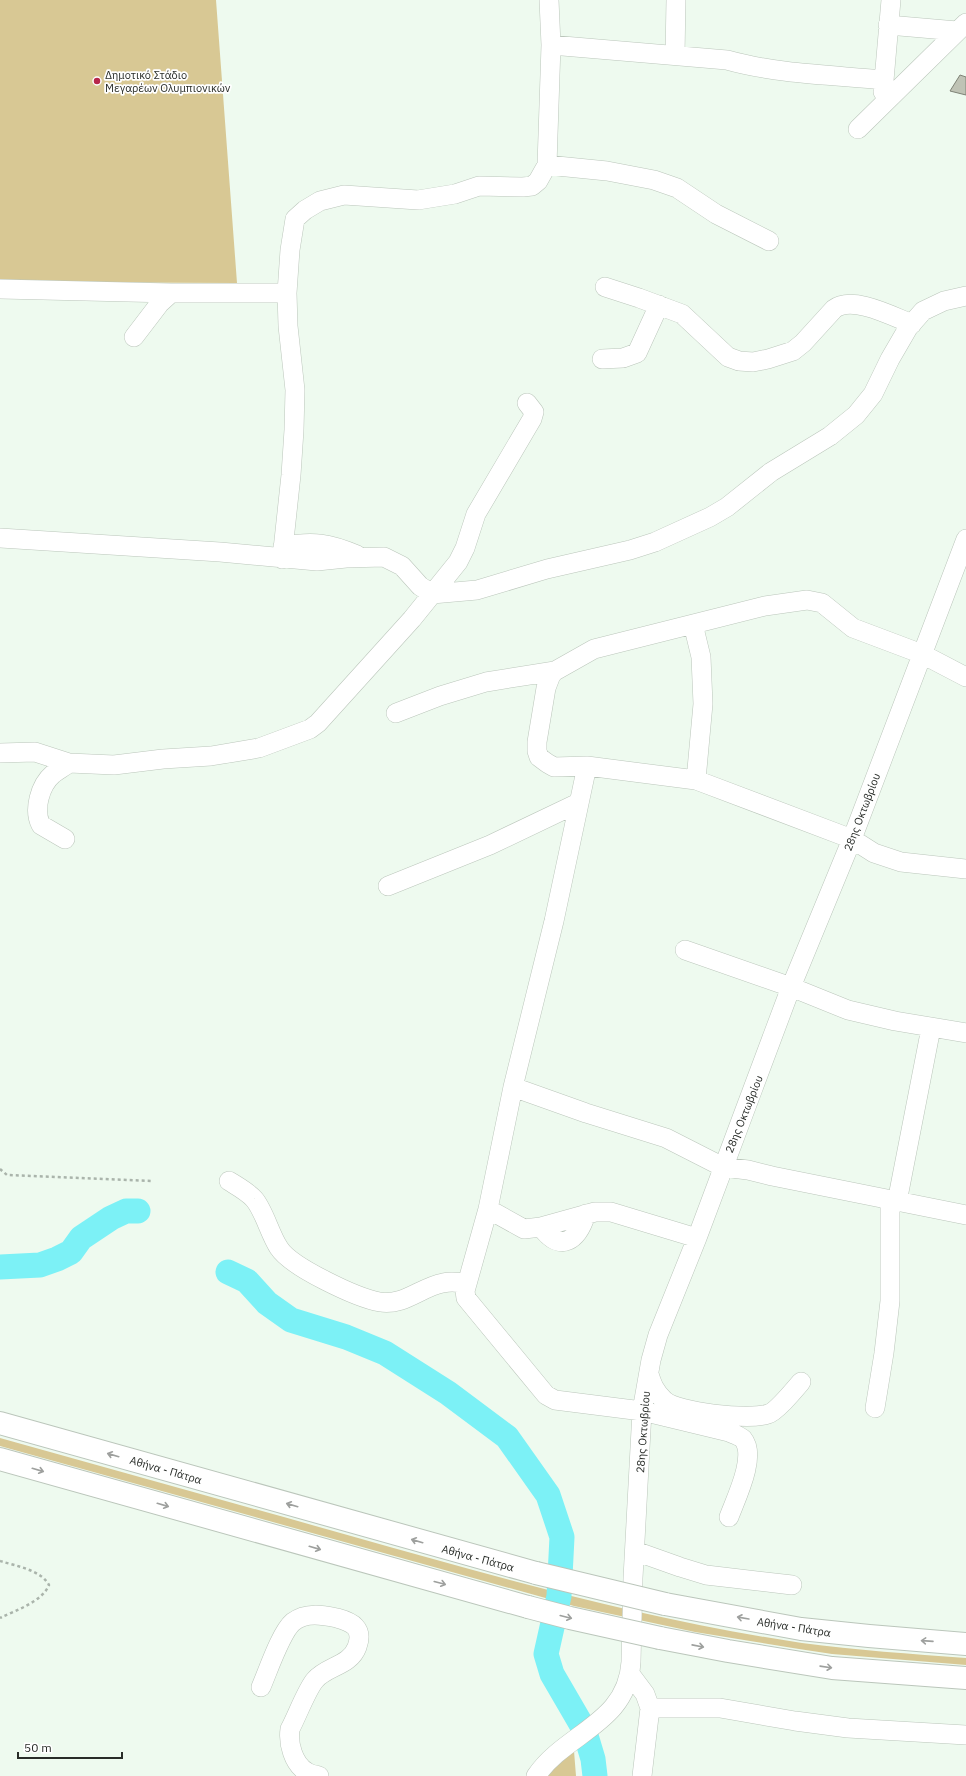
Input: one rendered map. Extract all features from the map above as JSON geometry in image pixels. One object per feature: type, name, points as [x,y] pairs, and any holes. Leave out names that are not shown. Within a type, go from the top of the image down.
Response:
[{"type":"highway","name":"Αθήνα - Πάτρα","points":[[0,1423],[536,1573],[665,1604],[815,1630],[966,1644]]},
{"type":"highway","points":[[0,1459],[528,1607],[660,1638],[832,1668],[966,1678]]},
{"type":"street","points":[[283,552],[291,474],[295,396],[292,353],[288,326],[287,293],[290,250],[295,219],[305,210],[320,201],[344,195],[418,200],[455,194],[479,186],[523,187],[532,186],[538,181],[547,164],[550,45],[549,0]]},
{"type":"street","points":[[675,55],[676,0]]},
{"type":"street","points":[[882,104],[891,0]]},
{"type":"street","points":[[888,26],[962,27]]},
{"type":"street","points":[[858,129],[962,27]]},
{"type":"street","points":[[550,45],[727,60],[748,66],[770,69],[884,80]]},
{"type":"street","points":[[547,164],[607,170],[654,180],[677,188],[716,214],[769,241]]},
{"type":"street","points":[[605,287],[682,314],[728,357],[739,361],[753,362],[793,351],[803,343],[834,309],[839,305],[846,303],[856,304],[912,324]]},
{"type":"street","points":[[0,289],[171,294],[287,293]]},
{"type":"street","points":[[134,337],[160,303],[171,294]]},
{"type":"street","points":[[0,538],[214,551],[283,552],[317,561],[362,557],[384,557],[402,566],[420,586],[432,594],[477,590],[547,569],[630,550],[655,542],[710,517],[727,507],[771,472],[830,436],[856,415],[873,394],[890,359],[912,324],[924,310],[944,301],[966,296]]},
{"type":"street","points":[[602,359],[623,358],[636,353],[659,305]]},
{"type":"street","points":[[0,753],[35,752],[69,763],[114,765],[236,753],[259,748],[310,729],[318,723],[432,594],[458,562],[465,548],[476,514],[526,430],[534,412],[527,403]]},
{"type":"street","name":"28ης Οκτωβρίου","points":[[536,1776],[556,1754],[577,1739],[614,1708],[625,1689],[630,1674],[642,1412],[658,1335],[760,1074],[791,987],[852,839],[966,539]]},
{"type":"street","points":[[966,677],[922,654],[853,628],[822,603],[807,600],[765,606],[594,649],[556,671],[550,675],[546,688],[542,706],[537,751],[542,760],[554,766],[587,766],[696,780],[852,839],[874,853],[901,862],[966,869]]},
{"type":"street","points":[[693,624],[701,657],[703,704],[696,780]]},
{"type":"street","points":[[396,713],[440,696],[486,682],[556,671]]},
{"type":"street","points":[[66,839],[41,825],[37,810],[38,801],[48,780],[53,774],[69,763]]},
{"type":"street","points":[[587,766],[554,921],[513,1087],[488,1209],[467,1284],[466,1298],[546,1395],[555,1400],[642,1412],[729,1432],[742,1438],[748,1447],[749,1458],[729,1517]]},
{"type":"street","points":[[388,886],[490,845],[578,803]]},
{"type":"street","points":[[685,950],[791,987],[848,1010],[931,1028],[966,1033]]},
{"type":"street","points":[[875,1408],[884,1353],[890,1301],[893,1201],[931,1028]]},
{"type":"street","points":[[513,1087],[586,1113],[666,1138],[723,1166],[966,1215]]},
{"type":"street","points":[[229,1182],[254,1199],[279,1249],[287,1258],[326,1280],[356,1294],[373,1300],[393,1303],[404,1300],[443,1282],[467,1284]]},
{"type":"street","points":[[488,1209],[524,1229],[541,1227],[547,1235],[556,1242],[563,1242],[576,1235],[581,1228],[586,1214],[595,1212],[611,1212],[697,1238]]},
{"type":"street","points":[[649,1374],[653,1388],[664,1400],[673,1406],[698,1412],[725,1415],[768,1414],[775,1410],[801,1382]]},
{"type":"street","points":[[635,1550],[680,1567],[706,1574],[792,1585]]},
{"type":"street","points":[[261,1687],[287,1629],[298,1619],[307,1615],[322,1615],[351,1622],[355,1626],[359,1633],[359,1639],[353,1655],[322,1673],[315,1680],[290,1729],[289,1737],[299,1766],[307,1773],[319,1776]]},
{"type":"street","points":[[630,1674],[645,1694],[650,1708],[642,1776]]},
{"type":"street","points":[[650,1708],[720,1708],[795,1722],[848,1728],[966,1735]]},
{"type":"path","points":[[0,1169],[7,1175],[154,1181]]},
{"type":"path","points":[[0,1561],[37,1573],[46,1579],[49,1585],[46,1592],[40,1598],[0,1618]]},
{"type":"shaded area","points":[[0,0],[216,0],[237,283],[0,282]]},
{"type":"shaded area","points":[[0,1438],[575,1597],[745,1634],[802,1643],[863,1650],[966,1658],[966,1665],[832,1654],[695,1632],[574,1606],[0,1446]]},
{"type":"shaded area","points":[[574,1751],[576,1776],[547,1776],[557,1763]]},
{"type":"building","points":[[960,75],[966,77],[966,95],[950,91]]},
{"type":"waterway","points":[[0,1267],[40,1265],[57,1259],[71,1252],[81,1238],[111,1218],[126,1211],[138,1211]]},
{"type":"waterway","points":[[228,1272],[247,1281],[267,1303],[291,1320],[346,1337],[385,1353],[448,1393],[507,1437],[548,1495],[562,1537],[559,1596],[546,1654],[552,1674],[584,1729],[593,1759],[595,1776]]},
{"type":"place","name":"Δημοτικό Στάδιο Μεγαρέων Ολυμπιονικών","points":[[97,81]]}]
